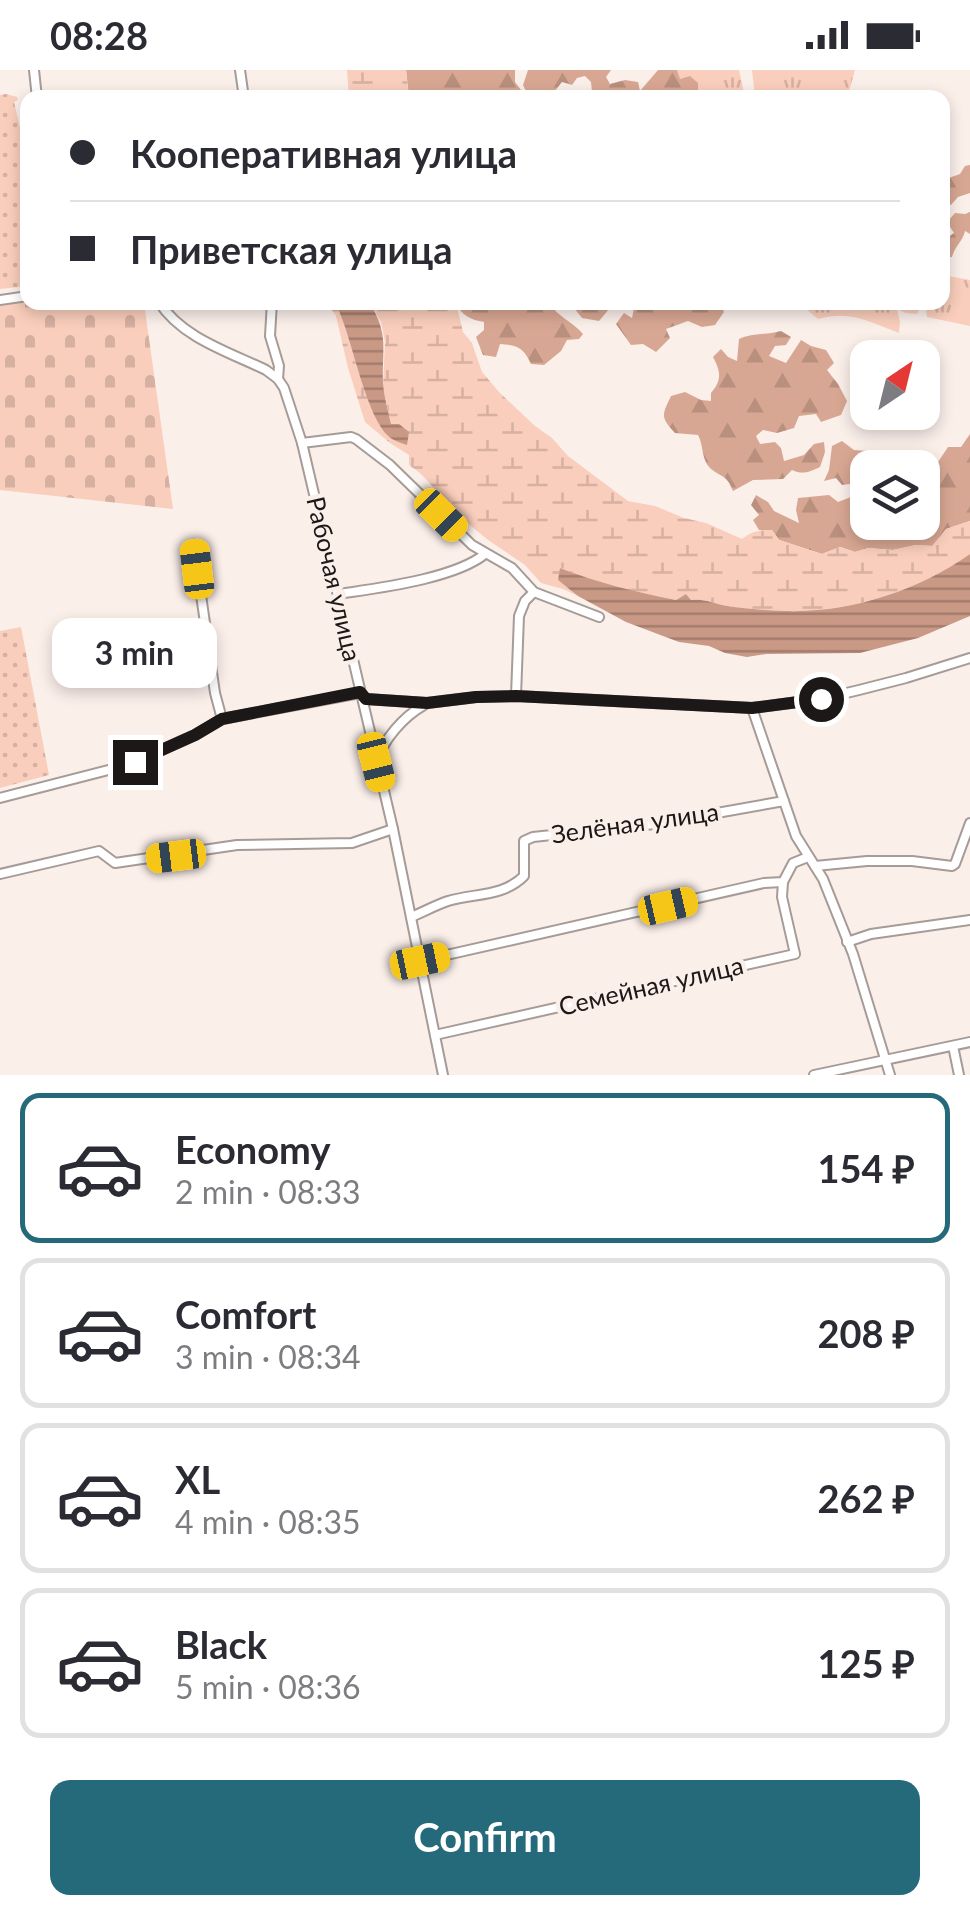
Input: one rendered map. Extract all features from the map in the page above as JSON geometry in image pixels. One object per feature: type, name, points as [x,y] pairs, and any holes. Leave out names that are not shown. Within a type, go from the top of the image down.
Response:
[{"type":"street","points":[[164,310],[183,328],[278,379]]},
{"type":"street","name":"Рабочая улица","points":[[272,310],[270,336],[279,366],[278,379],[302,443],[393,829],[444,1075]]},
{"type":"street","points":[[302,443],[356,439],[390,465],[461,535],[512,568],[534,592],[599,617]]},
{"type":"street","points":[[194,546],[222,719]]},
{"type":"street","points":[[338,594],[422,578],[476,561],[485,554]]},
{"type":"street","points":[[516,696],[519,616],[525,600],[534,592]]},
{"type":"street","points":[[0,798],[128,765],[222,719],[360,692],[366,699],[427,703],[516,696],[752,708],[840,694],[970,658]]},
{"type":"street","points":[[376,762],[388,738],[408,716],[427,703]]},
{"type":"street","points":[[752,708],[796,836],[815,866],[853,954],[890,1075]]},
{"type":"street","name":"Зелёная улица","points":[[411,917],[450,901],[514,886],[524,876],[524,842],[532,837],[656,824],[784,802]]},
{"type":"street","points":[[815,866],[882,861],[952,866],[970,823]]},
{"type":"street","points":[[0,874],[99,851],[116,862],[238,846],[352,843],[393,829]]},
{"type":"street","points":[[420,961],[764,883],[784,882],[793,863],[808,858]]},
{"type":"street","name":"Семейная улица","points":[[435,1035],[796,954],[782,897],[784,882]]},
{"type":"street","points":[[846,942],[870,934],[970,920]]},
{"type":"street","points":[[814,1075],[970,1042]]},
{"type":"street","points":[[952,1046],[959,1075]]},
{"type":"green space","points":[[347,70],[406,70],[408,90],[348,90]]},
{"type":"green space","points":[[406,70],[515,70],[515,82],[521,90],[408,90]]},
{"type":"green space","points":[[528,70],[611,70],[606,77],[610,84],[638,82],[640,90],[592,90],[585,76],[572,85],[562,82],[556,90],[526,90],[523,85]]},
{"type":"green space","points":[[658,70],[677,70],[680,79],[690,76],[698,83],[698,90],[641,90]]},
{"type":"green space","points":[[677,70],[739,70],[743,90],[693,90],[679,79]]},
{"type":"green space","points":[[752,70],[855,70],[849,90],[754,90]]},
{"type":"green space","points":[[0,95],[18,100],[14,102],[20,128],[20,287],[0,289]]},
{"type":"green space","points":[[970,165],[970,193],[950,205],[950,178],[960,174]]},
{"type":"green space","points":[[970,212],[970,234],[965,231],[950,257],[950,236],[954,233],[950,219],[955,213]]},
{"type":"green space","points":[[950,276],[970,280],[970,326],[927,317],[926,310],[950,310]]},
{"type":"green space","points":[[20,303],[20,310],[145,310],[173,509],[0,490],[0,306]]},
{"type":"green space","points":[[332,310],[338,310],[341,316],[367,396],[383,429],[392,439],[407,444],[391,424],[383,387],[385,342],[374,310],[458,310],[463,332],[472,343],[482,372],[499,392],[568,456],[628,501],[706,523],[742,539],[772,530],[779,540],[822,554],[840,547],[855,552],[932,546],[946,529],[970,521],[970,554],[905,589],[858,604],[809,611],[737,607],[691,600],[686,594],[676,600],[603,583],[561,568],[558,580],[589,601],[541,583],[525,565],[465,521],[409,465],[409,455],[365,422]]},
{"type":"green space","points":[[555,310],[583,334],[579,339],[567,340],[561,351],[544,365],[531,364],[523,351],[511,345],[500,344],[496,357],[483,355],[476,337],[484,330],[484,322],[461,311]]},
{"type":"green space","points":[[576,310],[608,310],[599,321],[582,318]]},
{"type":"green space","points":[[634,310],[724,312],[715,325],[702,327],[688,321],[666,329],[670,338],[656,352],[643,344],[631,345],[616,324],[624,313],[632,318]]},
{"type":"green space","points":[[807,310],[897,310],[899,333],[850,317],[818,319]]},
{"type":"green space","points":[[781,331],[791,337],[786,345],[775,346],[769,356],[786,363],[801,340],[826,350],[834,363],[827,370],[847,401],[841,415],[821,422],[816,414],[799,416],[794,428],[777,433],[763,430],[756,436],[760,444],[775,442],[784,461],[804,455],[814,444],[824,442],[820,467],[806,472],[792,470],[783,479],[753,480],[733,491],[726,478],[707,464],[698,435],[675,433],[664,412],[671,396],[685,392],[711,401],[719,376],[713,357],[721,349],[737,361],[739,339]]},
{"type":"green space","points":[[970,434],[970,521],[946,529],[940,537],[940,459],[948,447],[961,447]]},
{"type":"green space","points":[[842,441],[854,450],[850,450],[850,484],[842,485],[836,478],[824,481],[832,446]]},
{"type":"green space","points":[[756,495],[774,511],[799,523],[798,498],[829,495],[838,502],[850,497],[850,540],[938,540],[933,546],[855,552],[840,547],[822,554],[779,540],[772,530],[759,530],[753,520],[759,515],[751,505]]},
{"type":"green space","points":[[21,627],[49,775],[0,788],[0,631]]},
{"type":"shaded area","points":[[338,310],[374,310],[376,314],[382,333],[383,383],[391,424],[399,424],[409,432],[407,445],[392,439],[374,414]]},
{"type":"shaded area","points":[[970,554],[970,616],[918,638],[860,653],[747,657],[679,642],[626,622],[578,596],[558,580],[560,568],[617,587],[676,600],[686,594],[691,600],[737,607],[809,611],[858,604],[905,589]]},
{"type":"route","points":[[135,762],[222,719],[360,692],[366,699],[410,703],[516,696],[752,708],[821,699]]}]
